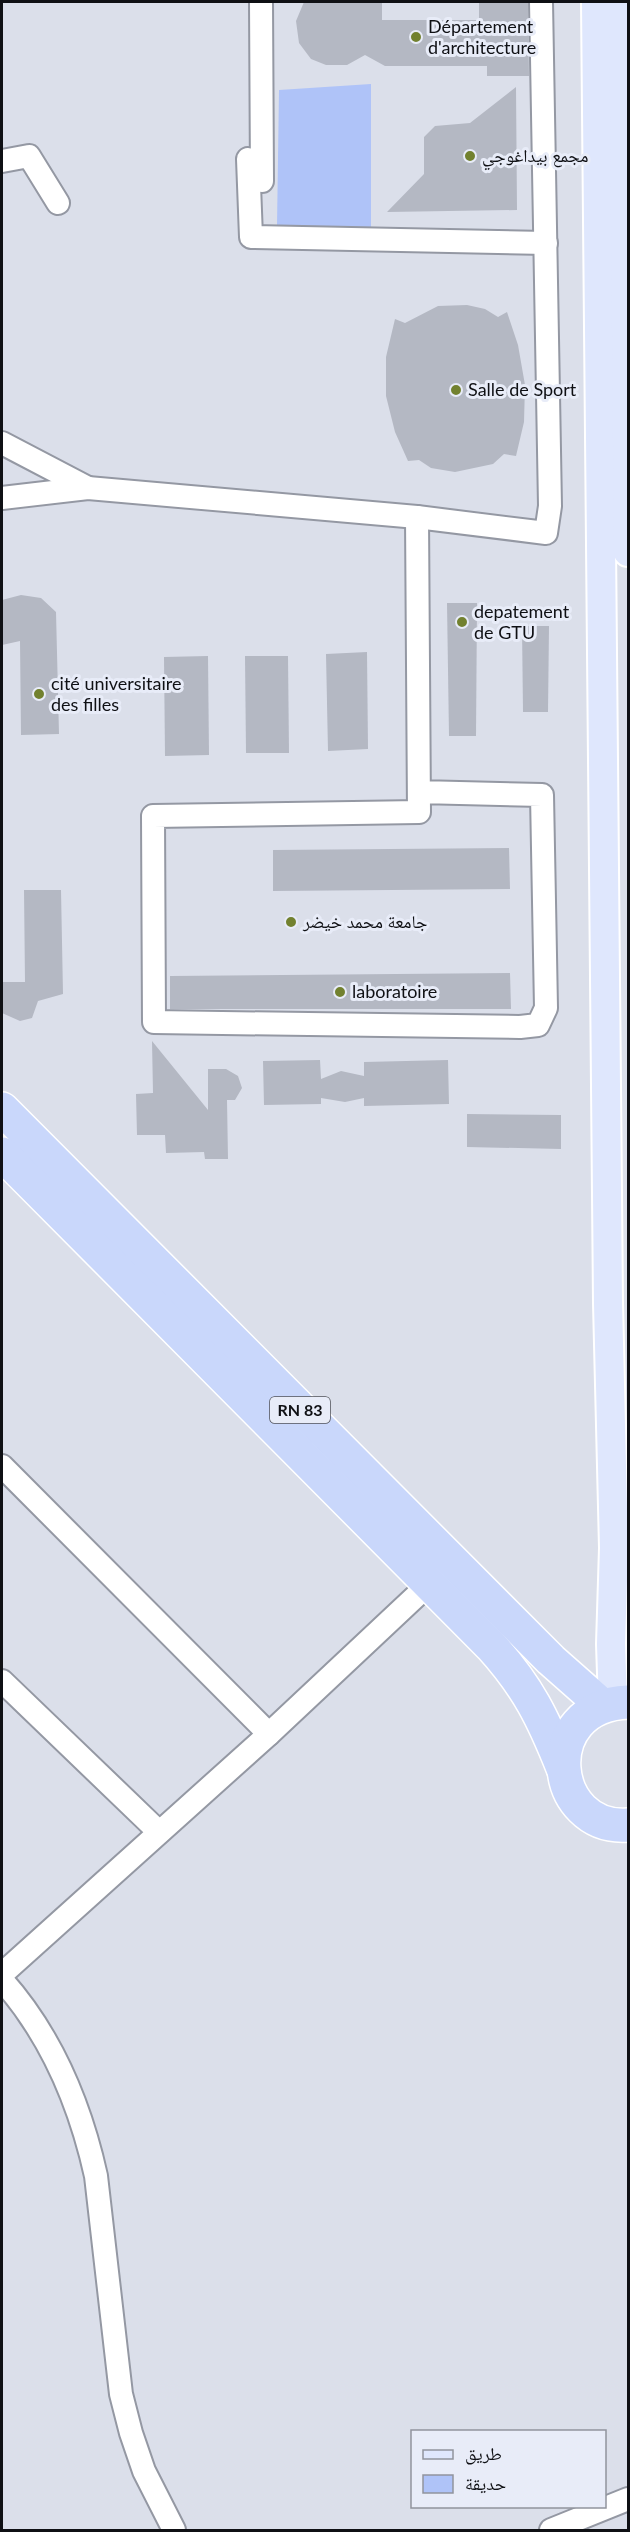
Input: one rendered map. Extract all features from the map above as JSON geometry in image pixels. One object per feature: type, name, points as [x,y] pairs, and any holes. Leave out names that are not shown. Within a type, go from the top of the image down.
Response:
[{"type":"highway","name":"RN 83","points":[[2,1109],[551,1660],[614,1703]]},
{"type":"highway","name":"RN 83","points":[[2,1154],[491,1646],[534,1702],[563,1768]]},
{"type":"highway","points":[[614,1703],[588,1713],[573,1731],[564,1752],[563,1768],[566,1783],[573,1797],[583,1809],[610,1823],[628,1825]]},
{"type":"main road","points":[[596,2],[617,200],[628,552]]},
{"type":"main road","points":[[614,1703],[611,1644],[614,1548],[607,1279],[617,200],[623,2]]},
{"type":"street","points":[[256,237],[261,2]]},
{"type":"street","points":[[2,498],[88,488],[417,517],[546,533],[550,506],[542,2]]},
{"type":"street","points":[[2,161],[29,156],[58,203]]},
{"type":"street","points":[[248,159],[256,237]]},
{"type":"street","points":[[256,237],[546,243]]},
{"type":"street","points":[[2,443],[88,488]]},
{"type":"street","points":[[417,517],[418,812],[153,816],[154,1022],[520,1027],[538,1025],[546,1008],[543,795],[418,792]]},
{"type":"street","points":[[2,1466],[269,1734]]},
{"type":"street","points":[[2,1974],[269,1734],[430,1583]]},
{"type":"street","points":[[2,1681],[159,1833]]},
{"type":"street","points":[[2,1980],[26,2008],[52,2053],[72,2094],[89,2145],[96,2176],[121,2394],[144,2471],[174,2530]]},
{"type":"street","points":[[606,2508],[628,2499]]},
{"type":"street","points":[[551,2530],[606,2508]]},
{"type":"green space","points":[[371,84],[371,227],[277,226],[279,90]]},
{"type":"building","name":"Département d'architecture","points":[[304,2],[382,2],[382,20],[479,20],[479,2],[528,2],[529,76],[487,76],[487,66],[385,66],[365,55],[347,65],[326,65],[311,59],[299,43],[296,21]]},
{"type":"building","name":"مجمع بيداغوجي","points":[[516,87],[517,210],[387,212],[424,174],[424,137],[435,126],[470,123]]},
{"type":"building","name":"Salle de Sport","points":[[467,305],[485,309],[498,317],[507,312],[518,345],[525,385],[524,422],[516,456],[504,454],[493,464],[455,472],[431,468],[419,460],[408,461],[395,432],[386,396],[386,357],[395,319],[405,323],[438,306]]},
{"type":"building","name":"cité universitaire des filles","points":[[21,595],[41,598],[56,612],[59,734],[21,735],[20,641],[2,645],[2,600]]},
{"type":"building","points":[[447,603],[477,603],[476,736],[449,736]]},
{"type":"building","points":[[522,626],[549,626],[548,712],[523,712]]},
{"type":"building","points":[[367,652],[368,749],[328,751],[326,654]]},
{"type":"building","name":"cité universitaire des filles","points":[[208,656],[209,755],[165,756],[164,657]]},
{"type":"building","points":[[245,656],[288,656],[289,753],[246,753]]},
{"type":"building","points":[[509,848],[510,889],[273,891],[273,850]]},
{"type":"building","points":[[24,890],[61,890],[63,994],[38,1001],[32,1018],[20,1021],[2,1013],[2,982],[25,982]]},
{"type":"building","name":"laboratoire","points":[[510,973],[511,1009],[170,1009],[170,976]]},
{"type":"building","points":[[152,1041],[208,1110],[208,1069],[226,1069],[238,1076],[242,1088],[235,1100],[227,1100],[228,1159],[205,1159],[204,1152],[166,1153],[165,1135],[137,1135],[136,1094],[153,1093]]},
{"type":"building","points":[[320,1060],[321,1079],[341,1071],[364,1076],[364,1062],[448,1060],[449,1104],[364,1106],[364,1098],[345,1102],[321,1098],[321,1104],[264,1105],[263,1061]]},
{"type":"building","points":[[467,1114],[561,1115],[561,1149],[467,1147]]},
{"type":"place","name":"Département d'architecture","points":[[416,37]]},
{"type":"place","name":"مجمع بيداغوجي","points":[[470,156]]},
{"type":"place","name":"Salle de Sport","points":[[456,390]]},
{"type":"place","name":"depatement de GTU","points":[[462,622]]},
{"type":"place","name":"cité universitaire des filles","points":[[39,694]]},
{"type":"place","name":"جامعة محمد خيضر","points":[[291,922]]},
{"type":"place","name":"laboratoire","points":[[340,992]]}]
